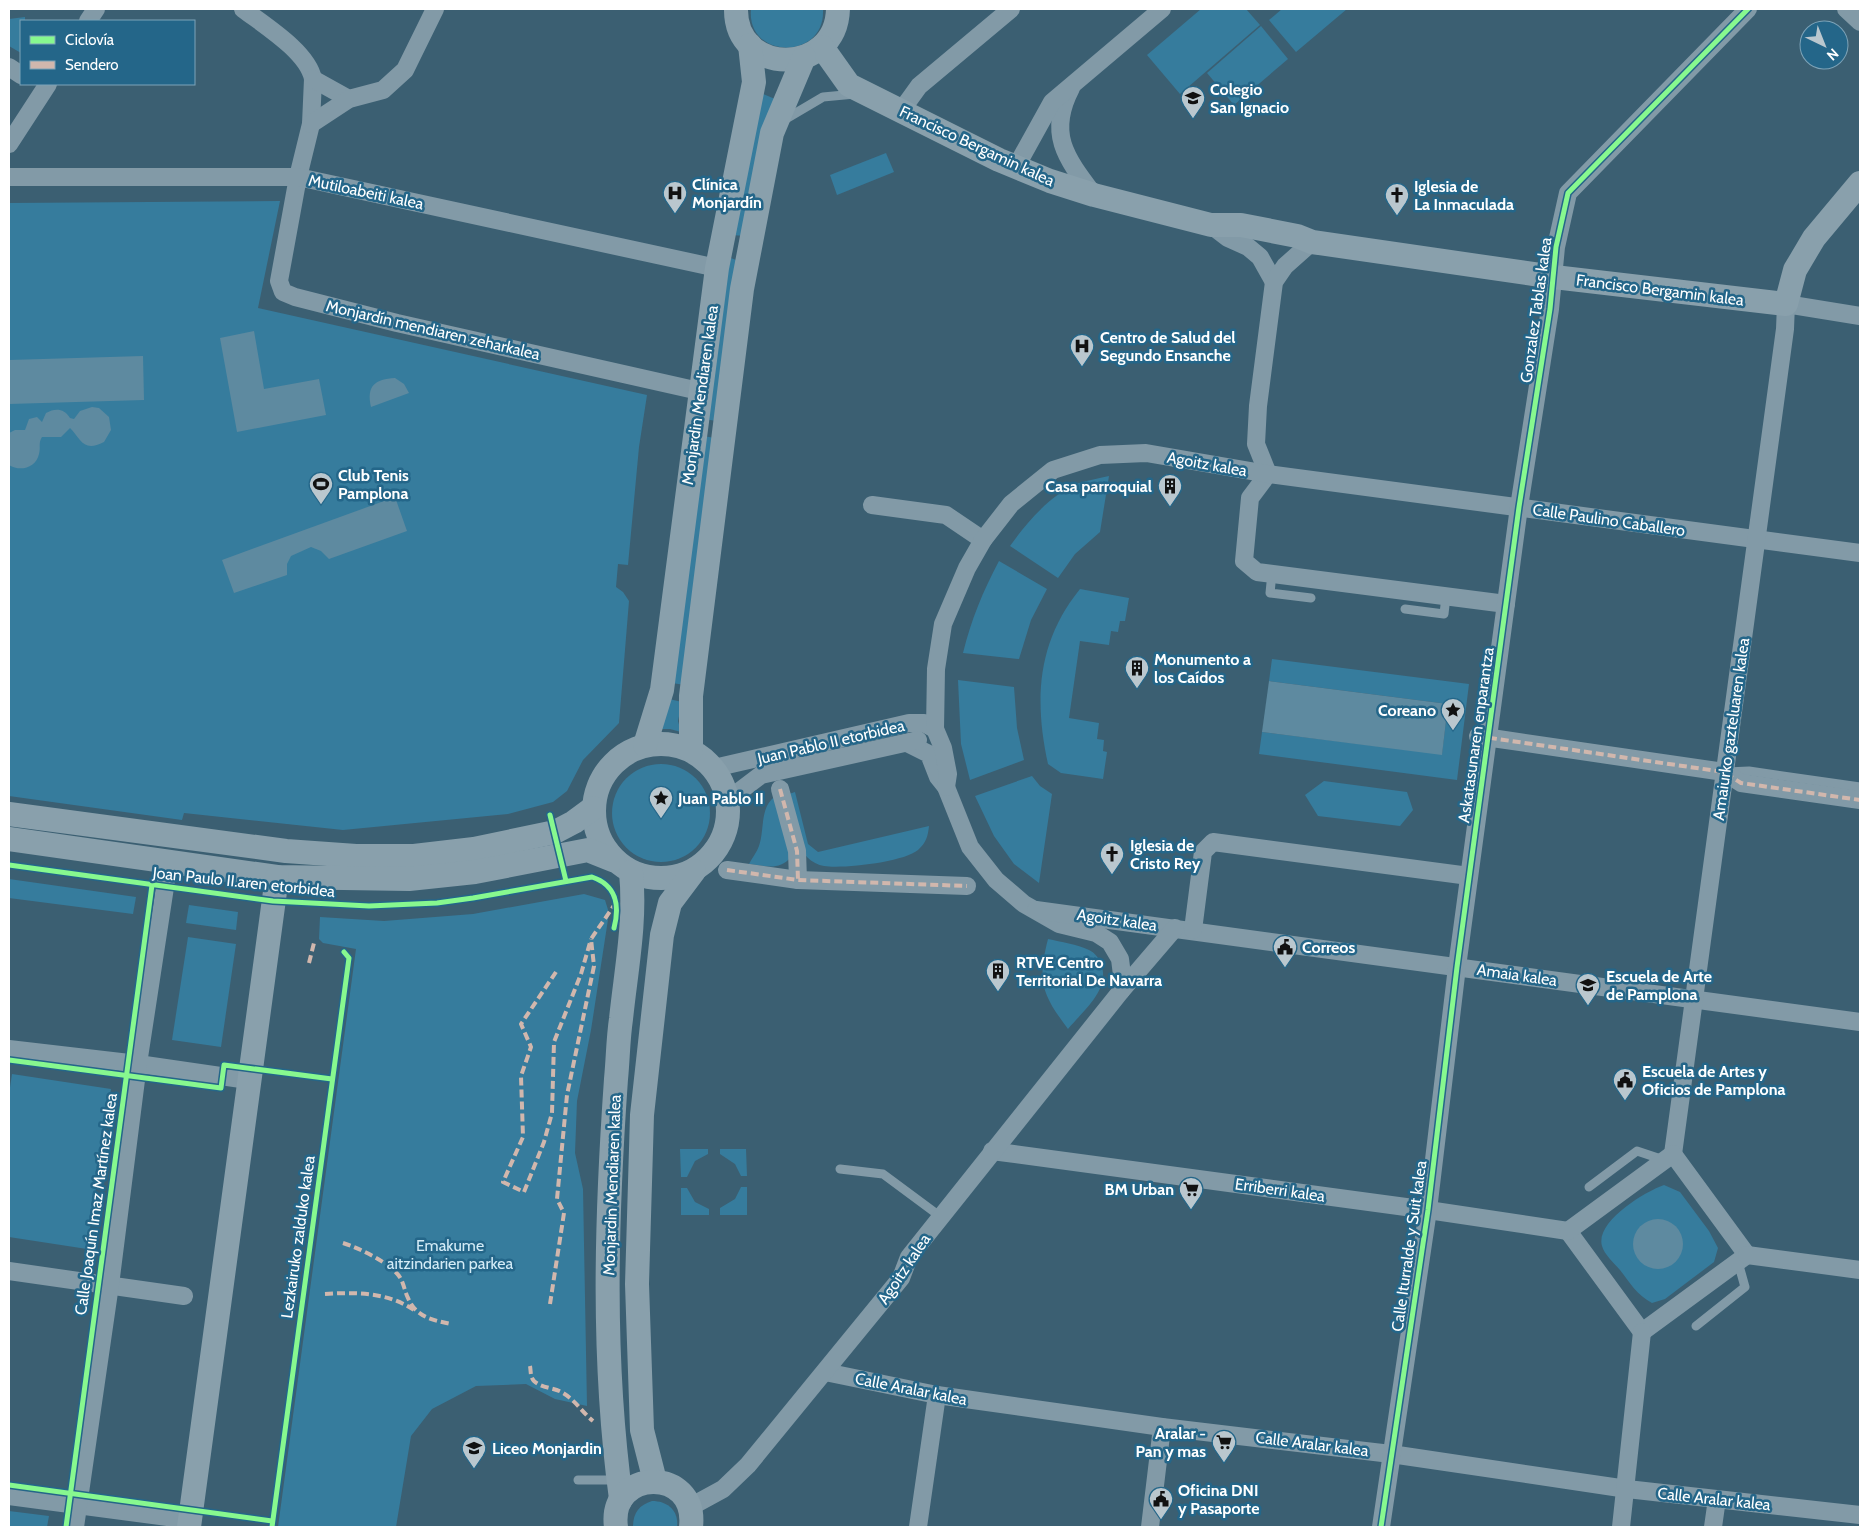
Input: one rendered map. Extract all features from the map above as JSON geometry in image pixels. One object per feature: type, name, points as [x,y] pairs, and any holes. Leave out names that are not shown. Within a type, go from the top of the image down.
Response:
[{"type":"main road","points":[[736,9],[741,32],[750,45],[760,53],[777,60],[813,52]]},
{"type":"main road","name":"Monjardin Mendiaren kalea","points":[[691,750],[691,696],[742,290],[772,132],[813,52],[835,28],[838,9]]},
{"type":"main road","name":"Monjardin Mendiaren kalea","points":[[645,745],[662,690],[699,391],[717,268],[754,82],[750,45]]},
{"type":"main road","name":"Francisco Bergamin kalea","points":[[813,52],[849,85],[1016,167],[1050,181],[1094,195],[1211,225],[1241,225],[1297,236],[1312,242],[1554,277],[1786,304]]},
{"type":"main road","points":[[1786,304],[1795,270],[1814,238],[1860,183]]},
{"type":"main road","points":[[668,744],[691,750],[714,768],[723,783],[728,800],[728,821],[722,841],[710,858],[694,871],[666,878],[652,878],[622,866],[597,834],[593,808],[597,790],[604,774],[615,761],[645,745],[668,744]]},
{"type":"main road","points":[[9,814],[286,851],[356,856],[414,856],[483,847],[555,832],[574,822],[593,808]]},
{"type":"main road","name":"Joan Paulo II.aren etorbidea","points":[[9,839],[277,877],[409,879],[475,872],[588,850],[622,866]]},
{"type":"main road","name":"Monjardin Mendiaren kalea","points":[[616,1527],[616,1508],[620,1489],[612,1432],[607,1348],[610,1184],[620,1020],[633,931],[622,866]]},
{"type":"main road","name":"Monjardin Mendiaren kalea","points":[[655,1481],[642,1430],[641,1410],[637,1284],[642,1115],[662,935],[670,903],[694,871]]},
{"type":"main road","points":[[190,1524],[248,1080],[277,877]]},
{"type":"main road","points":[[620,1489],[630,1489],[642,1483],[655,1481],[666,1483],[677,1489],[691,1517]]},
{"type":"street","points":[[89,20],[96,9]]},
{"type":"street","points":[[243,9],[303,58],[312,72],[312,124],[298,177]]},
{"type":"street","points":[[312,124],[349,99],[383,90],[405,70],[435,9]]},
{"type":"street","points":[[901,111],[919,86],[1011,9]]},
{"type":"street","points":[[1016,167],[1052,102],[1162,9]]},
{"type":"street","name":"Gonzalez Tablas kalea","points":[[1519,507],[1554,277],[1556,248],[1568,193],[1748,9]]},
{"type":"street","points":[[1846,9],[1860,22]]},
{"type":"street","points":[[9,67],[20,74]]},
{"type":"street","points":[[313,79],[349,99]]},
{"type":"street","points":[[9,144],[42,86]]},
{"type":"street","points":[[1073,86],[1062,106],[1059,131],[1063,148],[1072,167],[1094,195]]},
{"type":"street","name":"Mutiloabeiti kalea","points":[[9,177],[139,179],[298,177],[717,268]]},
{"type":"street","name":"Monjardín mendiaren zeharkalea","points":[[298,177],[279,281],[283,292],[295,298],[397,324],[699,391]]},
{"type":"street","name":"Francisco Bergamin kalea","points":[[1211,225],[1228,238],[1248,246],[1260,257],[1274,282]]},
{"type":"street","points":[[1274,282],[1284,266],[1312,242]]},
{"type":"street","name":"Agoitz kalea","points":[[1268,474],[1256,444],[1258,406],[1274,282]]},
{"type":"street","name":"Francisco Bergamin kalea","points":[[1786,304],[1860,316]]},
{"type":"street","name":"Amaiurko gazteluaren kalea","points":[[1668,1157],[1695,999],[1724,772],[1758,540],[1786,328],[1786,304]]},
{"type":"street","name":"Agoitz kalea","points":[[946,787],[948,774],[943,748],[935,729],[936,669],[943,624],[966,568],[983,540],[1011,504],[1053,470],[1100,455],[1146,453],[1268,474]]},
{"type":"street","points":[[1268,474],[1250,498],[1244,562],[1257,572],[1506,604]]},
{"type":"street","name":"Calle Paulino Caballero","points":[[1268,474],[1860,553]]},
{"type":"street","points":[[872,505],[946,515],[983,540]]},
{"type":"street","name":"Askatasunaren enparantza","points":[[1457,967],[1469,876],[1483,737],[1506,604],[1519,507]]},
{"type":"street","name":"Juan Pablo II etorbidea","points":[[714,768],[909,723],[924,723],[935,729],[920,740],[761,775],[728,800]]},
{"type":"street","points":[[1483,737],[1724,772],[1740,783],[1860,800]]},
{"type":"street","name":"Agoitz kalea","points":[[907,743],[929,754],[938,777],[946,787],[970,847],[996,880],[1024,904],[1058,924],[1096,934],[1110,942],[1120,959],[1122,975],[1120,991]]},
{"type":"street","points":[[780,789],[797,850],[798,880]]},
{"type":"street","points":[[1193,930],[1204,852],[1212,842],[1469,876]]},
{"type":"street","name":"Calle Joaquín Imaz Martínez kalea","points":[[75,1527],[110,1285],[138,1064],[170,861]]},
{"type":"street","points":[[728,870],[798,880],[967,886]]},
{"type":"street","name":"Agoitz kalea","points":[[1036,910],[1175,928]]},
{"type":"street","name":"Agoitz kalea","points":[[691,1517],[748,1465],[825,1372],[901,1278],[908,1257],[1120,991],[1175,928]]},
{"type":"street","name":"Amaia kalea","points":[[1175,928],[1860,1022]]},
{"type":"street","name":"Calle Iturralde y Suit kalea","points":[[1381,1527],[1428,1210],[1457,967]]},
{"type":"street","points":[[9,1049],[138,1064],[248,1080]]},
{"type":"street","name":"Erriberri kalea","points":[[992,1151],[1428,1210],[1568,1232]]},
{"type":"street","points":[[1621,1527],[1627,1489],[1642,1332],[1568,1232],[1668,1157],[1742,1258]]},
{"type":"street","points":[[1642,1332],[1742,1258],[1860,1270]]},
{"type":"street","points":[[9,1271],[184,1296]]},
{"type":"street","name":"Calle Aralar kalea","points":[[825,1372],[937,1396],[1162,1427],[1391,1454],[1627,1489],[1860,1514]]},
{"type":"street","points":[[918,1527],[937,1396]]},
{"type":"street","points":[[1150,1527],[1162,1427]]},
{"type":"street","points":[[9,1496],[190,1524]]},
{"type":"street","points":[[1713,1527],[1717,1499]]},
{"type":"street","points":[[1858,1527],[1860,1514]]},
{"type":"lane","points":[[772,132],[791,115],[823,97],[866,93]]},
{"type":"lane","points":[[1272,574],[1270,593],[1311,598]]},
{"type":"lane","points":[[1405,609],[1444,614],[1446,596]]},
{"type":"lane","points":[[1724,772],[1749,771],[1860,787]]},
{"type":"lane","points":[[1590,1188],[1637,1151],[1668,1157]]},
{"type":"lane","points":[[840,1169],[883,1174],[941,1216]]},
{"type":"lane","points":[[1696,1326],[1745,1287],[1742,1258]]},
{"type":"lane","points":[[578,1480],[620,1489]]},
{"type":"green space","points":[[751,9],[823,9],[821,26],[812,38],[800,45],[786,48],[772,45],[761,38],[753,26]]},
{"type":"green space","points":[[1201,9],[1246,9],[1260,25],[1180,94],[1147,55]]},
{"type":"green space","points":[[1282,9],[1347,9],[1296,52],[1269,20]]},
{"type":"green space","points":[[25,17],[25,20],[20,20],[20,52],[9,46],[9,19]]},
{"type":"green space","points":[[1261,26],[1288,59],[1234,105],[1207,73]]},
{"type":"green space","points":[[761,93],[775,99],[745,236],[731,235]]},
{"type":"green space","points":[[886,153],[894,172],[837,195],[830,175]]},
{"type":"green space","name":"Club Tenis Pamplona","points":[[280,201],[258,308],[647,395],[639,447],[628,565],[618,564],[616,587],[623,592],[629,601],[619,723],[583,760],[567,791],[553,802],[508,814],[343,830],[184,813],[182,820],[9,796],[9,203]]},
{"type":"green space","points":[[728,257],[739,261],[717,421],[703,419]]},
{"type":"green space","points":[[703,436],[715,438],[685,685],[672,683]]},
{"type":"green space","points":[[1109,476],[1100,532],[1075,554],[1058,578],[1010,546],[1032,518],[1059,494],[1079,483]]},
{"type":"green space","points":[[999,561],[1047,589],[1031,620],[1019,659],[963,653],[978,606]]},
{"type":"green space","points":[[1080,589],[1129,598],[1125,621],[1120,621],[1118,632],[1111,631],[1109,645],[1080,641],[1069,718],[1099,723],[1097,739],[1104,740],[1103,751],[1107,752],[1103,779],[1061,773],[1048,764],[1041,717],[1043,672],[1047,651],[1066,609]]},
{"type":"green space","points":[[1272,659],[1469,684],[1457,780],[1259,754],[1262,732],[1442,754],[1448,704],[1269,681]]},
{"type":"green space","points":[[958,680],[1014,687],[1017,728],[1024,760],[970,780],[961,744]]},
{"type":"green space","points":[[669,699],[682,702],[678,721],[681,732],[670,729],[658,729]]},
{"type":"green space","points":[[661,764],[680,768],[696,778],[706,794],[710,813],[706,832],[696,848],[680,858],[661,862],[642,858],[626,848],[616,832],[612,813],[616,794],[626,778],[642,768]]},
{"type":"green space","points":[[1032,776],[1040,786],[1052,794],[1039,883],[1014,864],[994,836],[975,796]]},
{"type":"green space","points":[[1324,781],[1407,792],[1413,810],[1400,826],[1318,816],[1305,795]]},
{"type":"green space","points":[[795,792],[808,844],[818,852],[929,826],[925,842],[918,850],[911,854],[887,861],[833,867],[820,865],[807,857],[802,846],[789,794]]},
{"type":"green space","points":[[778,795],[791,857],[777,866],[749,864],[761,840],[765,811],[772,799]]},
{"type":"green space","points":[[9,879],[136,897],[133,914],[9,898]]},
{"type":"green space","name":"Emakume aitzindarien parkea","points":[[584,894],[605,900],[609,913],[591,1030],[577,1101],[575,1153],[583,1189],[587,1406],[555,1399],[526,1384],[476,1386],[432,1409],[411,1436],[396,1527],[278,1527],[356,949],[323,943],[319,939],[320,917],[384,921],[473,914]]},
{"type":"green space","points":[[189,905],[238,912],[236,930],[186,923]]},
{"type":"green space","points":[[188,937],[236,944],[221,1047],[172,1040]]},
{"type":"green space","points":[[1048,939],[1091,951],[1099,960],[1103,973],[1099,991],[1094,999],[1068,1029],[1052,1006],[1044,987],[1043,966]]},
{"type":"green space","points":[[12,1074],[111,1089],[87,1249],[9,1237],[9,1094]]},
{"type":"green space","points":[[680,1149],[708,1149],[708,1154],[695,1161],[687,1177],[681,1177]]},
{"type":"green space","points":[[720,1149],[746,1149],[747,1176],[741,1176],[735,1164],[720,1154]]},
{"type":"green space","points":[[1664,1185],[1680,1192],[1709,1231],[1718,1248],[1714,1262],[1665,1299],[1652,1303],[1638,1292],[1607,1255],[1602,1246],[1602,1237],[1606,1227],[1623,1209],[1645,1194]]},
{"type":"green space","points":[[741,1187],[747,1187],[747,1215],[720,1215],[720,1208],[735,1199]]},
{"type":"green space","points":[[681,1188],[687,1188],[695,1202],[709,1209],[709,1215],[681,1215]]},
{"type":"green space","points":[[652,1501],[658,1501],[671,1508],[676,1516],[677,1527],[633,1527],[634,1518],[638,1510]]},
{"type":"green space","points":[[9,1511],[49,1516],[47,1527],[9,1527]]},
{"type":"shaded area","points":[[254,331],[264,389],[319,379],[326,415],[237,432],[220,338]]},
{"type":"shaded area","points":[[143,356],[144,400],[9,404],[9,360]]},
{"type":"shaded area","points":[[395,378],[404,384],[409,393],[371,407],[370,394],[374,385],[382,380]]},
{"type":"shaded area","points":[[92,407],[99,408],[109,417],[111,430],[104,442],[97,445],[87,445],[70,428],[61,437],[42,437],[40,452],[35,463],[23,468],[9,465],[9,433],[15,430],[25,430],[29,419],[37,417],[42,422],[46,413],[56,410],[65,412],[70,418],[74,419],[80,411]]},
{"type":"shaded area","points":[[395,497],[407,531],[329,559],[321,551],[311,547],[291,556],[287,564],[287,575],[234,593],[222,560]]},
{"type":"shaded area","points":[[1269,681],[1448,704],[1442,755],[1262,732]]},
{"type":"shaded area","points":[[1658,1219],[1667,1221],[1678,1230],[1683,1244],[1681,1253],[1672,1264],[1658,1269],[1649,1267],[1638,1258],[1633,1244],[1635,1235],[1644,1224]]},
{"type":"marked path","points":[[1719,810],[1730,733]]},
{"type":"marked path","points":[[1477,736],[1724,772],[1741,783],[1860,800]]},
{"type":"marked path","points":[[780,789],[797,851],[798,880]]},
{"type":"marked path","points":[[727,870],[798,880],[967,886]]},
{"type":"marked path","points":[[550,1304],[564,1213],[557,1199],[567,1095],[594,966],[591,939],[615,904]]},
{"type":"marked path","points":[[556,972],[521,1024],[531,1047],[521,1076],[523,1137],[503,1182],[524,1192],[544,1142],[552,1113],[554,1042],[581,974],[591,939]]},
{"type":"marked path","points":[[309,963],[314,943]]},
{"type":"marked path","points":[[343,1243],[383,1262],[397,1273],[411,1304],[420,1314],[451,1324]]},
{"type":"marked path","points":[[325,1294],[371,1294],[404,1304],[414,1310]]},
{"type":"marked path","points":[[530,1366],[531,1376],[534,1381],[560,1391],[593,1421]]},
{"type":"cycle path","points":[[1381,1527],[1428,1210],[1457,967],[1519,507],[1550,309],[1556,247],[1568,193],[1748,9]]},
{"type":"cycle path","points":[[550,815],[566,881]]},
{"type":"cycle path","points":[[9,865],[273,901],[369,906],[437,903],[592,877],[606,885],[614,897],[616,904],[614,928]]},
{"type":"cycle path","points":[[66,1527],[152,885]]},
{"type":"cycle path","name":"Lezkairuko zalduko kalea","points":[[272,1527],[349,958],[344,952]]},
{"type":"cycle path","points":[[9,1060],[221,1088],[224,1065],[332,1079]]},
{"type":"cycle path","points":[[9,1485],[272,1521]]},
{"type":"place","name":"Colegio San Ignacio","points":[[1193,119]]},
{"type":"place","name":"Clínica Monjardín","points":[[675,214]]},
{"type":"place","name":"Iglesia de La Inmaculada","points":[[1397,216]]},
{"type":"place","name":"Centro de Salud del Segundo Ensanche","points":[[1082,367]]},
{"type":"place","name":"Club Tenis Pamplona","points":[[321,505]]},
{"type":"place","name":"Casa parroquial","points":[[1170,507]]},
{"type":"place","name":"Monumento a los Caídos","points":[[1137,689]]},
{"type":"place","name":"Coreano","points":[[1453,731]]},
{"type":"place","name":"Juan Pablo II","points":[[661,819]]},
{"type":"place","name":"Iglesia de Cristo Rey","points":[[1112,875]]},
{"type":"place","name":"Correos","points":[[1285,968]]},
{"type":"place","name":"RTVE Centro Territorial De Navarra","points":[[998,992]]},
{"type":"place","name":"Escuela de Arte de Pamplona","points":[[1588,1006]]},
{"type":"place","name":"Escuela de Artes y Oficios de Pamplona","points":[[1625,1101]]},
{"type":"place","name":"BM Urban","points":[[1191,1210]]},
{"type":"place","name":"Aralar - Pan y mas","points":[[1224,1463]]},
{"type":"place","name":"Liceo Monjardin","points":[[474,1469]]},
{"type":"place","name":"Oficina DNI y Pasaporte","points":[[1161,1520]]}]
